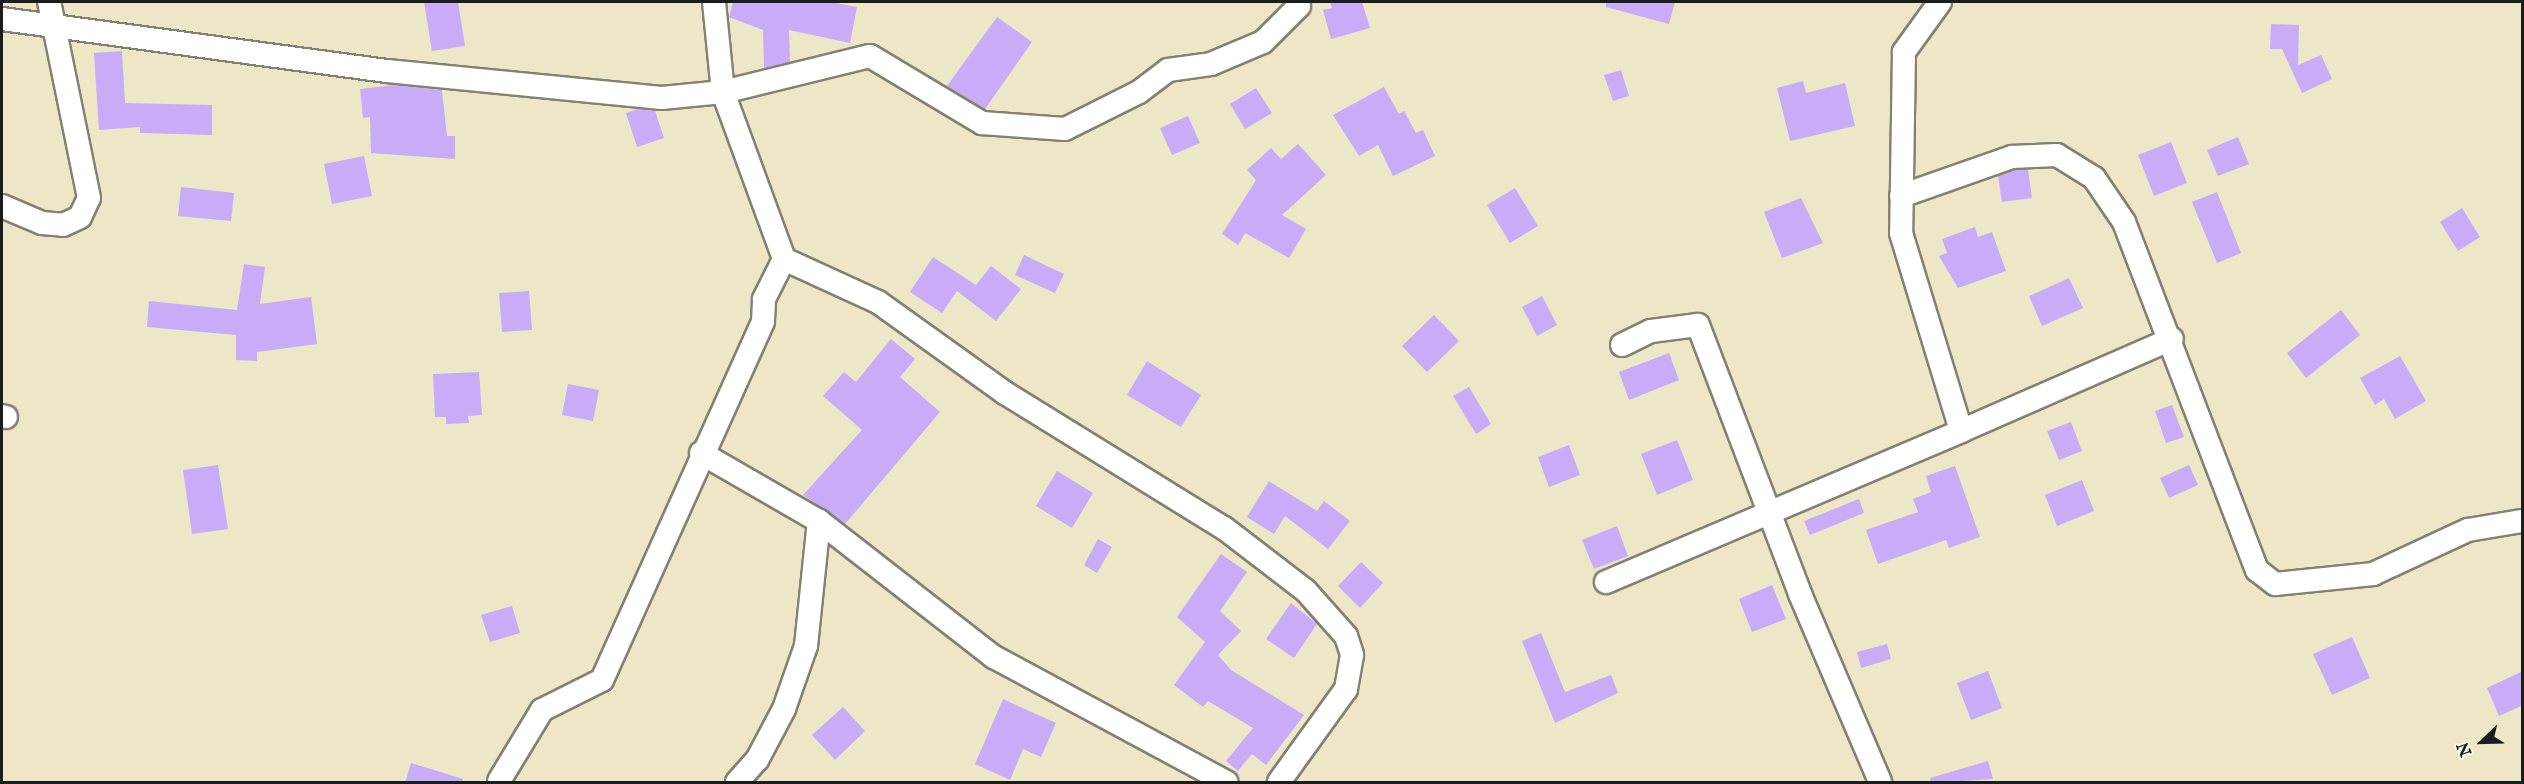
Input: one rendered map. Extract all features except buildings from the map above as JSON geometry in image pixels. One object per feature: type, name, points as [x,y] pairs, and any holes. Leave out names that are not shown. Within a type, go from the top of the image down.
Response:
[{"type":"street","points":[[2,206],[42,223],[63,225],[80,217],[89,198],[49,2]]},
{"type":"street","points":[[714,2],[723,92],[784,259],[878,302],[1005,393],[1224,528],[1306,591],[1346,636],[1352,655],[1346,689],[1279,783]]},
{"type":"street","points":[[1940,2],[1904,52],[1901,232],[1961,431]]},
{"type":"street","points":[[2,19],[500,82],[662,98],[723,92],[870,56],[982,123],[1065,129],[1139,92],[1168,70],[1211,64],[1263,42],[1299,6]]},
{"type":"street","points":[[1901,196],[2012,157],[2056,155],[2094,178],[2124,222],[2172,339],[2257,570],[2275,584],[2373,574],[2468,530],[2523,521]]},
{"type":"street","points":[[499,781],[542,710],[602,680],[664,551],[701,453],[763,321],[764,299],[784,259]]},
{"type":"street","points":[[1622,345],[1651,331],[1698,325],[1767,511],[1880,783]]},
{"type":"street","points":[[1606,582],[2172,339]]},
{"type":"street","points":[[701,453],[819,521],[994,657],[1211,780]]},
{"type":"street","points":[[737,783],[757,760],[784,709],[806,646],[819,521]]}]
